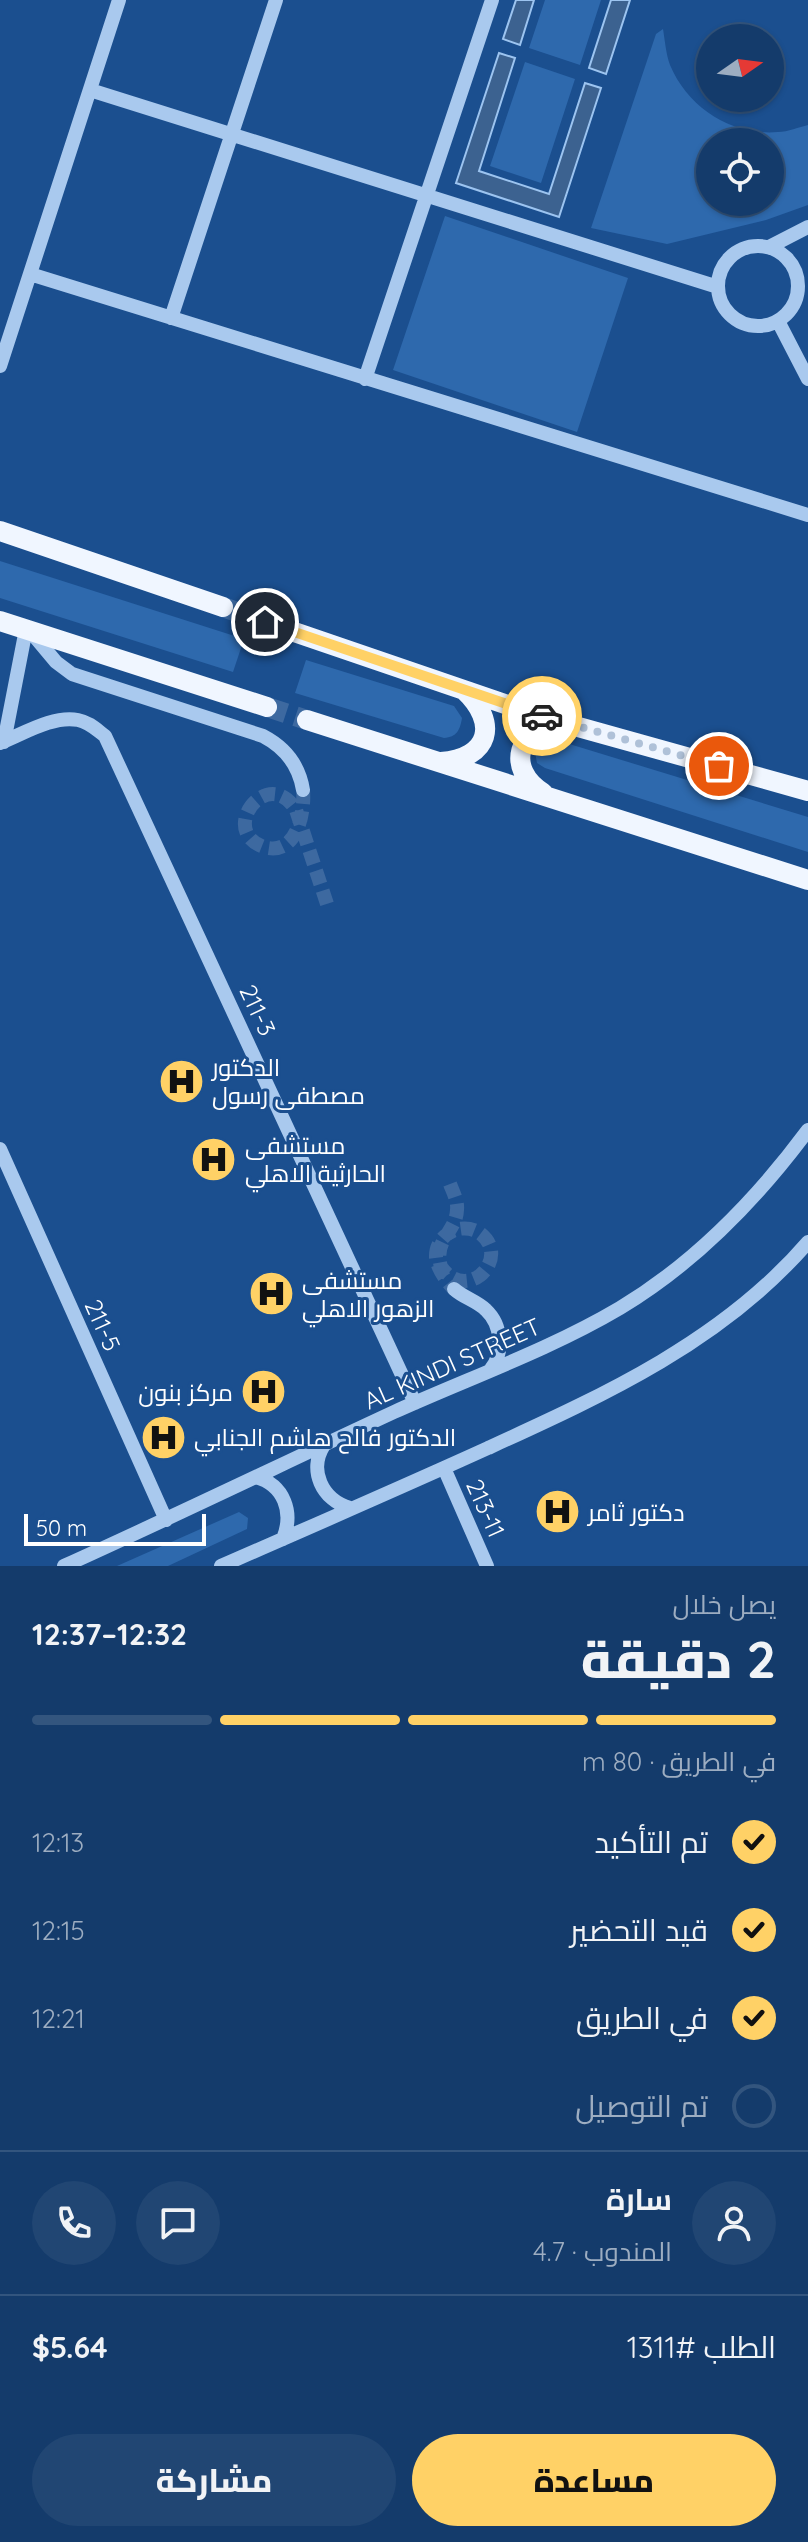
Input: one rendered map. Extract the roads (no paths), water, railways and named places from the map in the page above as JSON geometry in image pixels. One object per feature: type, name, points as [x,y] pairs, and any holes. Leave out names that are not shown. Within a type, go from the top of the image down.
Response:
[{"type":"main road","points":[[0,531],[223,607]]},
{"type":"main road","points":[[0,621],[267,707]]},
{"type":"main road","points":[[265,622],[569,725],[808,791]]},
{"type":"main road","points":[[437,762],[466,757],[479,747],[485,735],[482,710],[462,689]]},
{"type":"main road","points":[[307,720],[805,880]]},
{"type":"main road","points":[[556,799],[538,789],[527,778],[521,764],[521,752],[526,739],[535,730],[554,724],[569,725]]},
{"type":"street","points":[[0,366],[119,0]]},
{"type":"street","points":[[171,318],[276,0]]},
{"type":"street","points":[[365,379],[492,0]]},
{"type":"street","points":[[90,90],[718,287]]},
{"type":"street","points":[[769,247],[790,263],[796,275],[798,288],[795,301],[788,313],[766,326],[740,323],[729,315],[722,304],[718,287],[723,266],[731,256],[743,249],[769,247],[808,227]]},
{"type":"street","points":[[30,274],[808,515]]},
{"type":"street","points":[[778,321],[808,379]]},
{"type":"street","points":[[2,743],[28,630]]},
{"type":"street","points":[[28,630],[56,662],[72,674],[274,742],[289,756],[299,773],[303,790]]},
{"type":"street","name":"211-3","points":[[2,743],[64,720],[79,720],[105,736],[415,1403]]},
{"type":"street","name":"AL KINDI STREET","points":[[64,1566],[585,1327],[662,1279],[727,1226],[776,1172],[808,1130]]},
{"type":"street","name":"211-5","points":[[0,1149],[166,1520]]},
{"type":"street","points":[[221,1566],[624,1385],[677,1352],[748,1301],[808,1242]]},
{"type":"street","points":[[454,1289],[486,1310],[494,1323],[501,1346],[489,1371]]},
{"type":"street","points":[[324,1445],[317,1464],[318,1478],[324,1491],[334,1501],[350,1508]]},
{"type":"street","name":"213-11","points":[[444,1468],[487,1566]]},
{"type":"street","points":[[256,1477],[277,1489],[285,1501],[289,1514],[283,1539]]},
{"type":"tunnel","points":[[223,607],[265,622]]},
{"type":"tunnel","points":[[267,707],[307,720]]},
{"type":"tunnel","points":[[303,790],[302,810],[300,820],[297,830],[284,845],[264,847],[251,839],[245,828],[246,816],[261,797],[273,794],[285,798],[296,810],[329,910]]},
{"type":"tunnel","points":[[450,1184],[457,1210],[456,1218],[453,1225],[449,1231],[446,1237],[442,1243],[440,1250],[441,1267],[452,1277],[463,1281],[473,1279],[489,1265],[491,1254],[489,1244],[474,1230],[459,1229],[451,1232],[445,1236],[440,1242],[436,1257],[442,1274],[454,1289]]},
{"type":"place","name":"الدكتور مصطفى رسول","points":[[181,1081]]},
{"type":"place","name":"مستشفى الحارثية الاهلي","points":[[214,1159]]},
{"type":"place","name":"مستشفى الزهور الاهلي","points":[[271,1294]]},
{"type":"place","name":"مركز بنون","points":[[264,1392]]},
{"type":"place","name":"الدكتور فالح هاشم الجنابي","points":[[163,1437]]},
{"type":"place","name":"دكتور ثامر","points":[[557,1512]]}]
